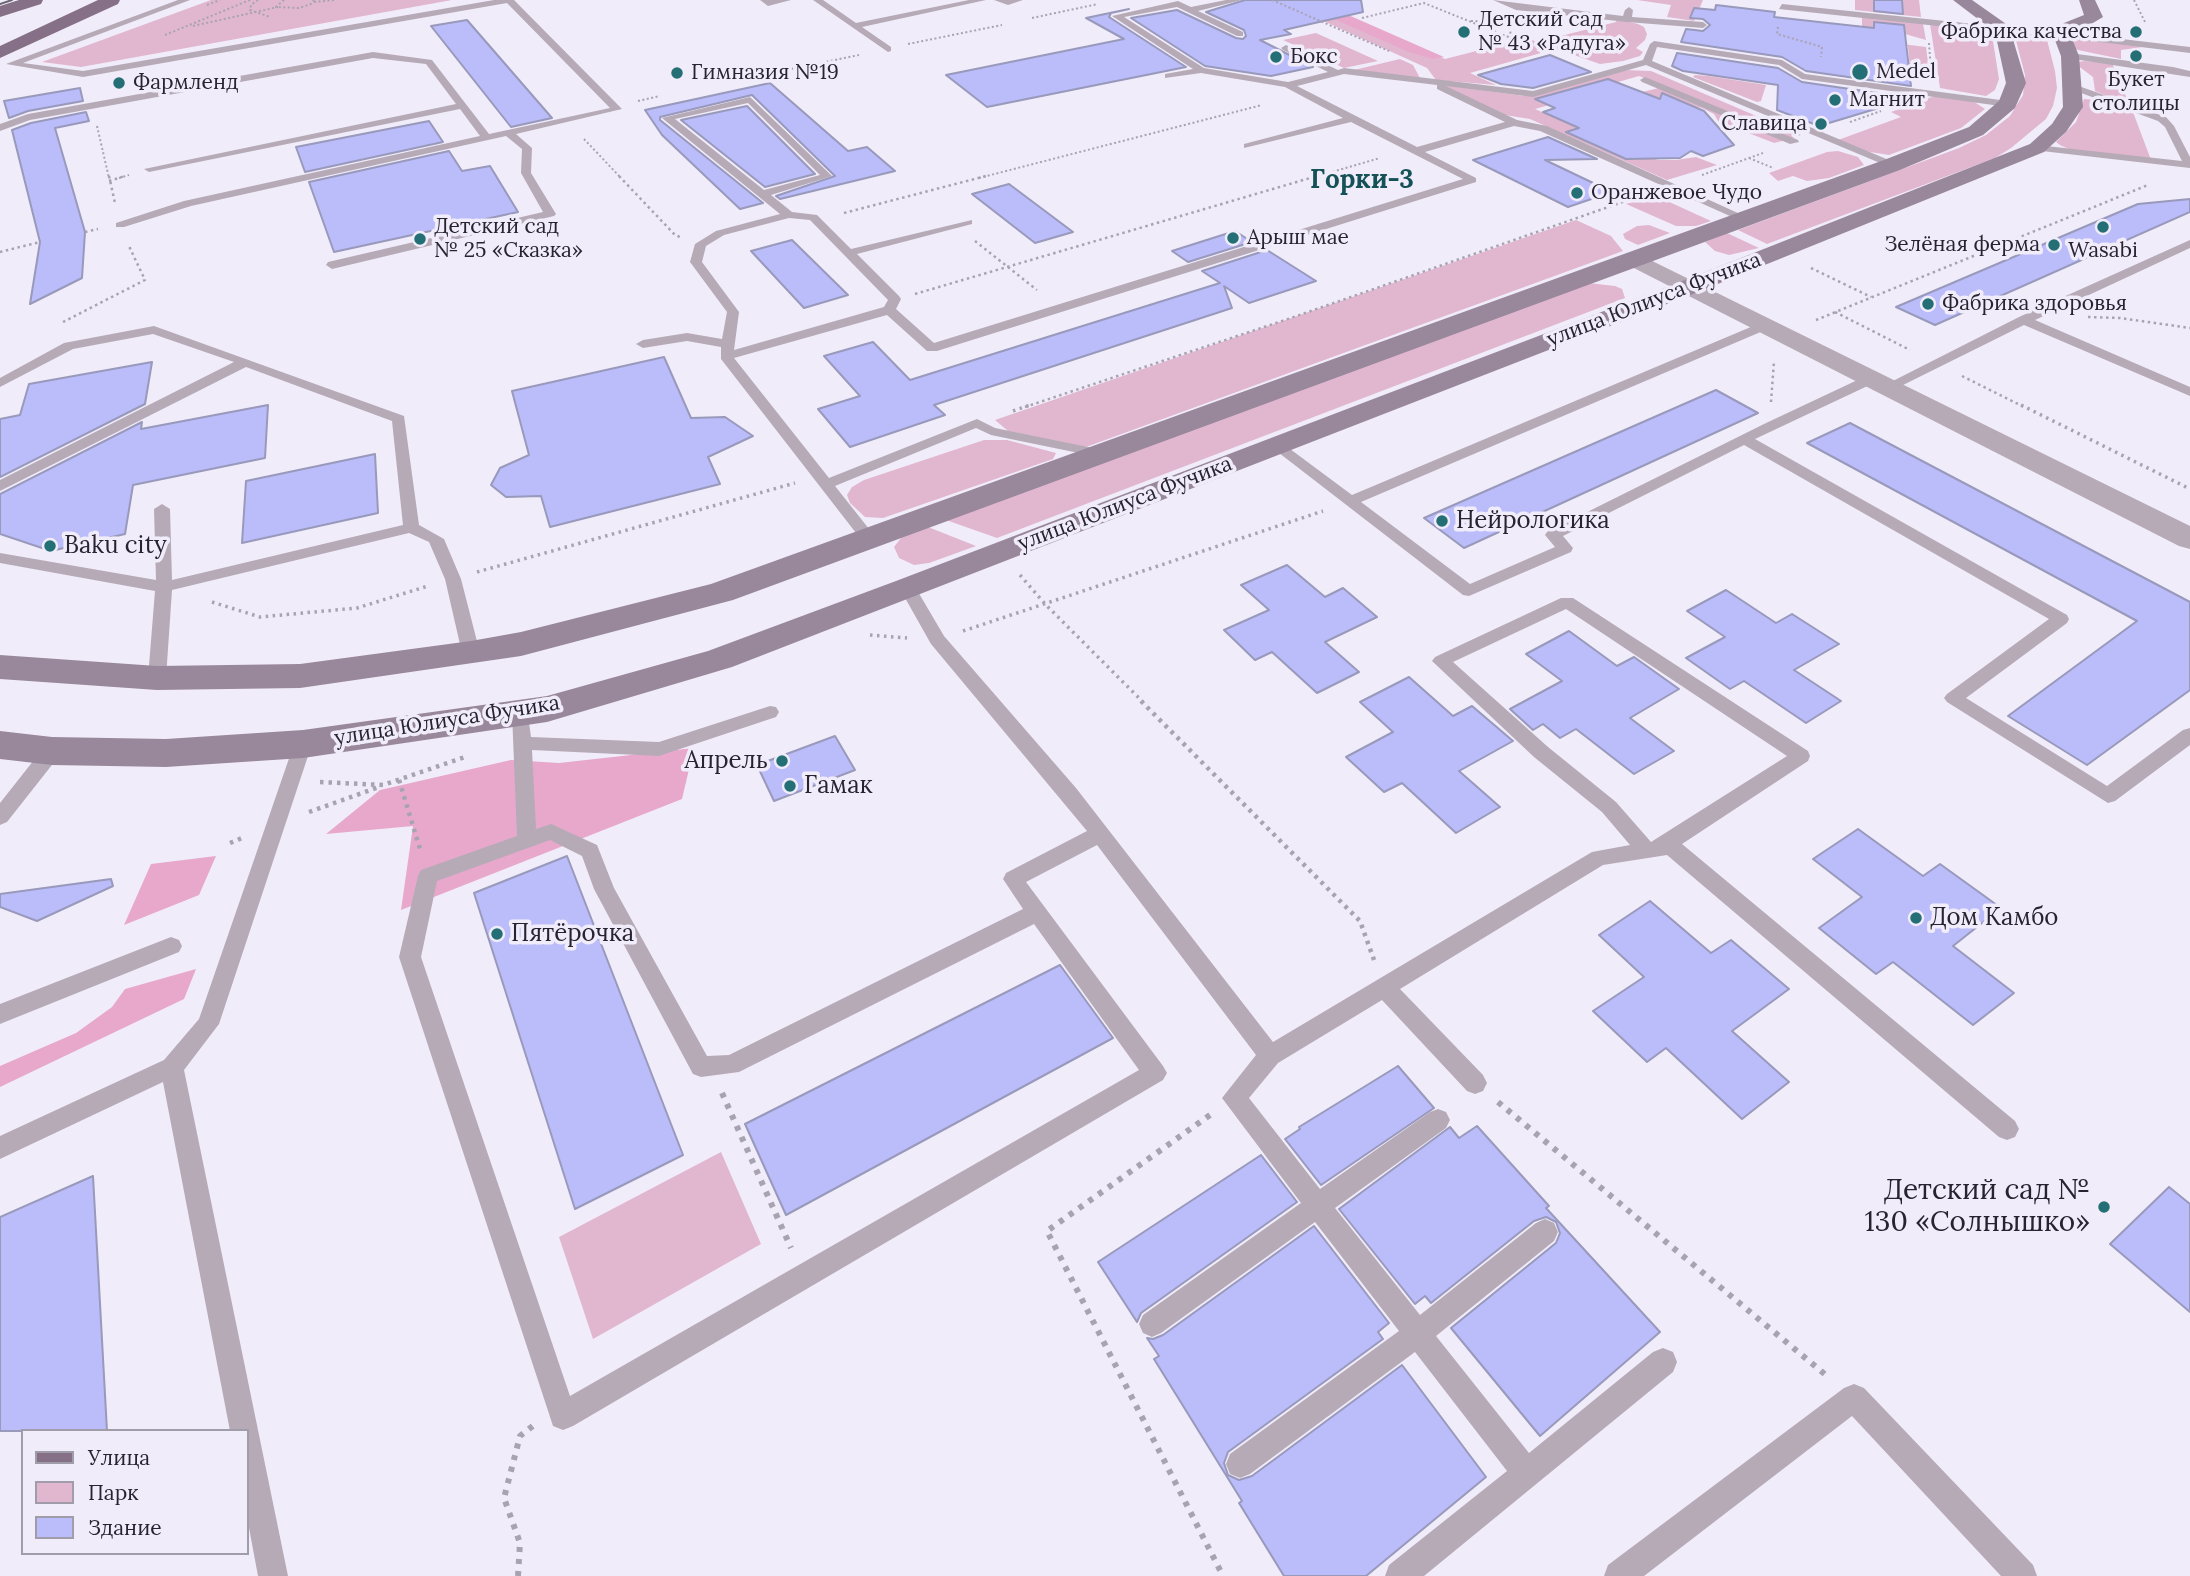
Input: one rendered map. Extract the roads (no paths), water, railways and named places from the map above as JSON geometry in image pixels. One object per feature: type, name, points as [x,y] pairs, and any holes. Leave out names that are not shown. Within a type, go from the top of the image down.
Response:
[{"type":"main road","points":[[0,12],[35,0]]},
{"type":"main road","points":[[6,59],[37,37],[112,0]]},
{"type":"main road","points":[[1961,0],[2003,30],[2016,83],[2008,104]]},
{"type":"main road","points":[[2066,45],[2070,27],[2094,17],[2087,0]]},
{"type":"main road","name":"улица Юлиуса Фучика","points":[[0,667],[157,678],[300,676],[521,644],[722,592],[889,564],[1277,446],[1689,287],[2037,148],[2059,128],[2073,107],[2073,87],[2066,45]]},
{"type":"main road","name":"улица Юлиуса Фучика","points":[[0,745],[52,751],[166,752],[303,744],[547,709],[720,659],[889,564],[1103,454],[1892,165],[1976,131],[2008,104]]},
{"type":"street","points":[[1634,259],[2190,539]]},
{"type":"lane","points":[[0,68],[6,59],[186,0]]},
{"type":"lane","points":[[6,59],[83,74],[509,0],[617,109],[188,203],[120,225]]},
{"type":"lane","points":[[764,0],[768,3],[787,0]]},
{"type":"lane","points":[[817,0],[888,49]]},
{"type":"lane","points":[[857,26],[982,0]]},
{"type":"lane","points":[[998,0],[1019,0]]},
{"type":"lane","points":[[1189,10],[1238,0]]},
{"type":"lane","points":[[1497,0],[1516,7],[1628,15],[1649,21],[1703,25]]},
{"type":"lane","points":[[1201,70],[1116,16],[1178,5],[1240,34]]},
{"type":"lane","points":[[1782,7],[2003,30]]},
{"type":"lane","points":[[1647,62],[1654,44],[1649,21]]},
{"type":"lane","points":[[1654,44],[1782,63],[1802,76],[2008,104]]},
{"type":"lane","points":[[2066,45],[2190,50]]},
{"type":"lane","points":[[2066,45],[2190,74]]},
{"type":"lane","points":[[1286,48],[1337,73]]},
{"type":"lane","points":[[0,128],[28,117],[90,102],[293,73],[373,55],[429,62],[487,139]]},
{"type":"lane","points":[[1288,85],[1345,71],[1533,94],[1647,62],[1892,165]]},
{"type":"lane","points":[[1168,76],[1201,70],[1288,85],[1472,180],[932,348],[849,253],[813,217],[789,215],[720,233],[701,244],[695,262],[733,312],[727,350],[889,564],[937,640],[1069,793],[1270,1056]]},
{"type":"lane","points":[[83,74],[86,87]]},
{"type":"lane","points":[[1645,80],[1794,142]]},
{"type":"lane","points":[[1430,81],[1514,123],[1542,128],[1745,219]]},
{"type":"lane","points":[[2073,87],[2162,119],[2169,125],[2189,165]]},
{"type":"lane","points":[[762,194],[827,176],[750,100],[667,118],[762,194],[789,215]]},
{"type":"lane","points":[[149,169],[462,106]]},
{"type":"lane","points":[[1248,146],[1353,118]]},
{"type":"lane","points":[[1414,150],[1514,123]]},
{"type":"lane","points":[[332,265],[550,215],[526,173],[527,148],[509,134]]},
{"type":"lane","points":[[2037,148],[2189,165]]},
{"type":"lane","points":[[849,253],[968,222]]},
{"type":"lane","points":[[1277,446],[1469,591],[1565,548],[1553,535],[1769,427],[1936,363],[2190,244]]},
{"type":"lane","points":[[643,344],[687,337],[727,350],[892,305]]},
{"type":"lane","points":[[2028,318],[2190,392]]},
{"type":"lane","points":[[0,383],[69,346],[155,330],[399,419],[411,528]]},
{"type":"lane","points":[[1350,502],[1773,330]]},
{"type":"lane","points":[[0,486],[245,362]]},
{"type":"lane","points":[[823,480],[977,423],[991,431],[1103,454]]},
{"type":"lane","points":[[1746,440],[2061,620],[1953,698],[2108,796],[2190,735]]},
{"type":"lane","points":[[157,678],[164,587],[162,509]]},
{"type":"lane","points":[[0,558],[38,567],[164,587],[411,528],[436,538],[453,579],[471,653]]},
{"type":"lane","points":[[1527,1474],[1234,1098],[1270,1056],[1383,986],[1599,858],[1657,847],[1801,756],[1567,602],[1441,661],[1541,752],[1657,847],[2007,1129]]},
{"type":"lane","points":[[522,743],[659,750],[770,712]]},
{"type":"lane","points":[[521,713],[527,841]]},
{"type":"lane","points":[[0,1148],[172,1068],[208,1024],[303,744]]},
{"type":"lane","points":[[0,817],[52,751]]},
{"type":"lane","points":[[1037,912],[731,1065],[701,1068],[604,889],[590,851],[551,832],[428,876],[410,957],[562,1416],[1155,1073],[1013,878],[1100,834]]},
{"type":"lane","points":[[0,1014],[171,946]]},
{"type":"lane","points":[[1383,986],[1475,1083]]},
{"type":"lane","points":[[172,1068],[244,1429]]},
{"type":"lane","points":[[1152,1324],[1438,1120]]},
{"type":"lane","points":[[1240,1464],[1418,1333],[1545,1232]]},
{"type":"lane","points":[[1400,1576],[1664,1362]]},
{"type":"lane","points":[[1619,1576],[1854,1398],[2022,1576]]},
{"type":"lane","points":[[248,1449],[273,1576]]},
{"type":"tram line","points":[[0,4],[12,0]]},
{"type":"place","name":"Детский сад № 43 «Радуга»","points":[[1464,32]]},
{"type":"place","name":"Фабрика качества","points":[[2136,32]]},
{"type":"place","name":"Букет столицы","points":[[2136,56]]},
{"type":"place","name":"Бокс","points":[[1276,57]]},
{"type":"place","name":"Medel","points":[[1860,72]]},
{"type":"place","name":"Гимназия №19","points":[[677,73]]},
{"type":"place","name":"Фармленд","points":[[119,83]]},
{"type":"place","name":"Магнит","points":[[1835,100]]},
{"type":"place","name":"Славица","points":[[1821,124]]},
{"type":"place","name":"Оранжевое Чудо","points":[[1577,193]]},
{"type":"place","name":"Wasabi","points":[[2103,227]]},
{"type":"place","name":"Арыш мае","points":[[1233,238]]},
{"type":"place","name":"Детский сад № 25 «Сказка»","points":[[420,239]]},
{"type":"place","name":"Зелёная ферма","points":[[2054,245]]},
{"type":"place","name":"Фабрика здоровья","points":[[1928,304]]},
{"type":"place","name":"Нейрологика","points":[[1442,521]]},
{"type":"place","name":"Baku city","points":[[50,546]]},
{"type":"place","name":"Апрель","points":[[782,761]]},
{"type":"place","name":"Гамак","points":[[790,786]]},
{"type":"place","name":"Дом Камбо","points":[[1916,918]]},
{"type":"place","name":"Пятёрочка","points":[[497,934]]},
{"type":"place","name":"Детский сад № 130 «Солнышко»","points":[[2104,1207]]},
{"type":"district","name":"Горки-3","points":[[1362,181]]}]
